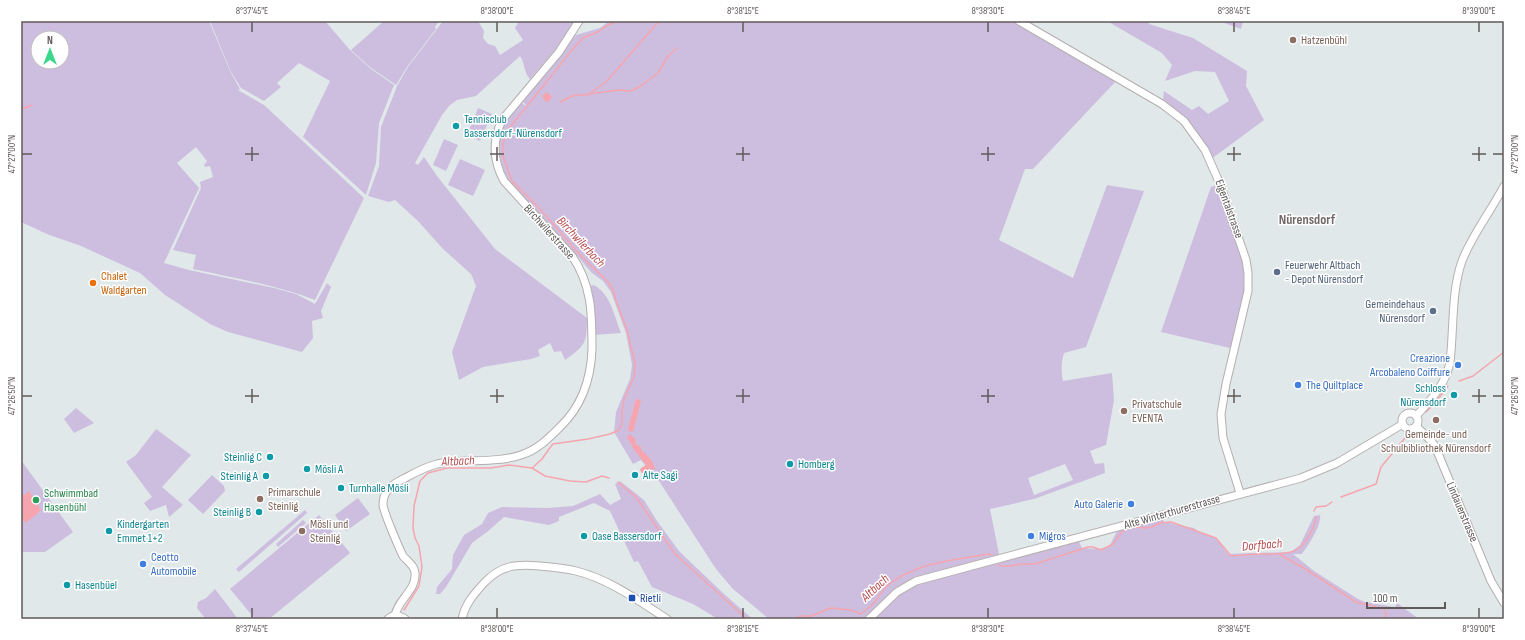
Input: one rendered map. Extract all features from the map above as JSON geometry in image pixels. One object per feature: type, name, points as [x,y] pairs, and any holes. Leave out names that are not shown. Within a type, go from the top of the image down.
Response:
[{"type":"street","name":"Birchwilerstrasse","points":[[395,616],[397,608],[412,587],[415,573],[414,569],[403,556],[398,546],[385,512],[384,499],[387,491],[396,483],[434,465],[503,459],[529,452],[544,442],[564,423],[579,404],[584,393],[590,373],[592,352],[591,316],[586,281],[581,269],[572,256],[504,181],[496,163],[494,151],[498,129],[502,120],[559,52],[579,21]]},
{"type":"street","name":"Eigentalstrasse","points":[[1019,21],[1167,108],[1192,130],[1208,155],[1220,184],[1245,256],[1248,269],[1248,291],[1224,392],[1221,414],[1223,438],[1240,493]]},
{"type":"street","points":[[1416,416],[1439,390],[1447,374],[1450,362],[1456,287],[1461,265],[1467,250],[1504,186]]},
{"type":"street","points":[[1411,414],[1416,416],[1418,421],[1416,426],[1409,429],[1403,424],[1403,419],[1406,415],[1411,414]]},
{"type":"street","name":"Alte Winterthurerstrasse","points":[[869,619],[889,599],[903,588],[916,581],[1240,493],[1301,478],[1347,458],[1403,424]]},
{"type":"street","name":"Lindauerstrasse","points":[[1416,426],[1435,446],[1491,581],[1504,602]]},
{"type":"street","points":[[462,619],[468,602],[489,578],[500,570],[521,565],[564,568],[596,578],[614,587],[667,619]]},
{"type":"street","points":[[388,619],[395,616],[400,616],[405,619]]},
{"type":"shaded area","points":[[21,21],[209,21],[231,73],[240,89],[238,90],[264,105],[364,198],[315,300],[300,295],[270,286],[193,269],[196,255],[173,250],[201,188],[200,182],[213,177],[210,166],[205,167],[204,165],[207,161],[196,147],[177,163],[199,188],[164,263],[189,270],[274,288],[296,294],[315,304],[327,283],[331,287],[321,311],[323,318],[312,321],[313,338],[302,352],[228,332],[210,324],[165,295],[140,273],[81,246],[47,234],[21,222]]},
{"type":"shaded area","points":[[210,21],[325,21],[350,50],[371,69],[394,85],[379,123],[376,163],[366,195],[303,137],[330,81],[299,63],[277,83],[281,87],[264,101],[241,88],[231,72]]},
{"type":"shaded area","points":[[384,21],[439,21],[435,27],[436,29],[407,67],[396,85],[371,68],[351,50]]},
{"type":"shaded area","points":[[443,21],[478,21],[484,31],[483,38],[488,44],[495,46],[500,55],[523,40],[515,28],[519,21],[574,21],[556,49],[530,79],[526,74],[520,56],[476,96],[457,100],[449,106],[442,115],[415,163],[418,165],[424,157],[437,176],[495,249],[587,318],[584,343],[577,351],[565,360],[561,351],[554,352],[550,343],[538,350],[540,356],[531,359],[483,367],[459,380],[452,352],[476,286],[471,274],[443,249],[418,221],[395,200],[389,202],[368,196],[379,166],[381,127],[397,86],[408,67]]},
{"type":"shaded area","points":[[609,21],[1027,21],[1163,100],[1164,91],[1192,110],[1199,106],[1208,114],[1229,101],[1215,72],[1195,71],[1165,81],[1172,65],[1162,53],[1107,21],[1148,21],[1149,24],[1193,38],[1247,71],[1246,86],[1264,120],[1210,160],[1184,121],[1118,79],[1033,169],[1025,169],[999,240],[1073,278],[1107,185],[1144,191],[1086,347],[1064,353],[1062,360],[1063,381],[1112,373],[1114,400],[1106,445],[1090,451],[1095,464],[1104,463],[1105,473],[1034,499],[990,509],[1000,559],[1077,538],[1082,548],[1099,549],[1109,547],[1119,527],[1160,515],[1164,522],[1194,528],[1198,532],[1216,538],[1228,554],[1291,552],[1300,545],[1314,516],[1320,515],[1317,530],[1305,550],[1302,554],[1293,554],[1314,571],[1358,599],[1365,602],[1395,607],[1397,603],[1419,619],[1351,619],[1346,617],[1344,618],[1346,619],[769,619],[733,589],[716,569],[657,478],[651,480],[649,470],[641,460],[633,464],[614,432],[616,412],[630,379],[632,365],[626,333],[611,292],[603,281],[592,273],[517,191],[508,179],[501,162],[501,133],[508,116],[520,102],[528,107],[522,101],[576,35],[600,28]],"holes":[[[1065,464],[1073,480],[1034,495],[1028,478]]]},
{"type":"shaded area","points":[[1219,21],[1243,21],[1241,29]]},
{"type":"shaded area","points":[[547,92],[552,97],[548,102],[545,101],[542,96]]},
{"type":"shaded area","points":[[478,108],[492,114],[480,141],[467,135]]},
{"type":"shaded area","points":[[444,139],[458,145],[446,171],[433,165]]},
{"type":"shaded area","points":[[460,159],[485,170],[473,196],[448,185]]},
{"type":"shaded area","points":[[1220,184],[1249,280],[1234,349],[1161,332],[1211,187]]},
{"type":"shaded area","points":[[594,285],[600,289],[608,300],[621,333],[594,335],[590,286]]},
{"type":"shaded area","points":[[76,408],[94,423],[74,433],[64,419]]},
{"type":"shaded area","points":[[156,429],[191,455],[162,487],[183,505],[169,517],[166,505],[150,511],[144,503],[152,497],[126,462],[136,455]]},
{"type":"shaded area","points":[[630,434],[635,439],[636,444],[641,447],[641,450],[651,460],[655,469],[652,470],[649,468],[632,447],[627,438]]},
{"type":"shaded area","name":"Schwimmbad Hasenbühl","points":[[21,460],[73,532],[45,552],[21,551]]},
{"type":"shaded area","points":[[212,475],[224,486],[225,491],[203,514],[188,500]]},
{"type":"shaded area","points":[[620,481],[644,500],[679,551],[724,594],[749,616],[755,619],[718,619],[693,604],[652,587],[638,561],[634,562],[610,511],[594,503],[559,517],[559,521],[549,525],[504,517],[472,543],[446,587],[440,594],[436,594],[437,587],[452,569],[453,555],[464,535],[482,524],[488,513],[502,507],[548,508],[573,506],[600,494],[610,505],[621,499],[615,484]]},
{"type":"shaded area","points":[[29,491],[41,510],[26,523],[21,517],[21,494],[25,495]]},
{"type":"shaded area","points":[[358,498],[370,514],[346,531],[335,515]]},
{"type":"shaded area","points":[[305,510],[307,513],[239,572],[236,569]]},
{"type":"shaded area","points":[[319,515],[350,553],[269,619],[255,619],[230,589]]},
{"type":"shaded area","points":[[303,520],[306,523],[278,547],[276,544]]},
{"type":"shaded area","points":[[215,589],[238,619],[204,619],[197,608],[198,602],[206,598]]},
{"type":"waterway","name":"Birchwilerbach","points":[[532,468],[542,459],[553,444],[588,439],[610,434],[619,430],[622,424],[624,399],[634,377],[635,364],[627,330],[613,290],[608,282],[582,257],[540,209],[512,181],[503,156],[503,144],[507,131],[583,38],[598,32],[617,21]]},
{"type":"waterway","points":[[560,102],[575,95],[588,95],[607,81],[659,21]]},
{"type":"waterway","points":[[588,94],[618,90],[631,91],[641,86],[658,73],[668,56],[677,48]]},
{"type":"waterway","points":[[21,106],[25,108],[32,105]]},
{"type":"waterway","name":"Dorfbach","points":[[1459,381],[1473,376],[1504,352]]},
{"type":"waterway","name":"Dorfbach","points":[[1426,412],[1448,386]]},
{"type":"waterway","points":[[631,429],[638,402]]},
{"type":"waterway","name":"Dorfbach","points":[[1341,497],[1376,484],[1381,467],[1410,432]]},
{"type":"waterway","name":"Altbach","points":[[404,610],[419,586],[422,567],[419,546],[415,538],[413,528],[414,506],[420,481],[428,473],[447,468],[491,468],[509,465],[532,468],[545,476],[570,481],[586,482],[602,476],[609,478]]},
{"type":"waterway","name":"Altbach","points":[[618,482],[636,497],[675,554],[747,619]]},
{"type":"waterway","name":"Dorfbach","points":[[1314,511],[1316,507],[1326,506],[1332,502]]},
{"type":"waterway","name":"Dorfbach","points":[[998,564],[1001,566],[1035,564],[1088,547],[1101,550],[1113,544],[1126,529],[1152,527],[1159,523],[1171,522],[1216,538],[1231,556],[1285,553],[1297,550],[1302,546],[1311,532],[1316,517]]},
{"type":"waterway","name":"Altbach","points":[[794,619],[801,616],[811,616],[831,608],[851,610],[861,614],[875,602],[888,585],[911,571],[949,560],[989,554],[992,555]]},
{"type":"waterway","points":[[1281,555],[1356,602],[1384,609],[1386,613],[1385,619]]},
{"type":"place","name":"Hatzenbühl","points":[[1293,40]]},
{"type":"place","name":"Tennisclub Bassersdorf-Nürensdorf","points":[[456,126]]},
{"type":"place","name":"Feuerwehr Altbach - Depot Nürensdorf","points":[[1277,272]]},
{"type":"place","name":"Chalet Waldgarten","points":[[93,283]]},
{"type":"place","name":"Gemeindehaus Nürensdorf","points":[[1433,311]]},
{"type":"place","name":"Creazione Arcobaleno Coiffure","points":[[1458,365]]},
{"type":"place","name":"The Quiltplace","points":[[1298,385]]},
{"type":"place","name":"Schloss Nürensdorf","points":[[1454,395]]},
{"type":"place","name":"Privatschule EVENTA","points":[[1124,411]]},
{"type":"place","name":"Gemeinde- und Schulbibliothek Nürensdorf","points":[[1436,420]]},
{"type":"place","name":"Steinlig C","points":[[270,457]]},
{"type":"place","name":"Homberg","points":[[790,464]]},
{"type":"place","name":"Mösli A","points":[[307,469]]},
{"type":"place","name":"Alte Sagi","points":[[635,475]]},
{"type":"place","name":"Steinlig A","points":[[266,476]]},
{"type":"place","name":"Turnhalle Mösli","points":[[341,488]]},
{"type":"place","name":"Primarschule Steinlig","points":[[260,499]]},
{"type":"place","name":"Schwimmbad Hasenbühl","points":[[36,500]]},
{"type":"place","name":"Auto Galerie","points":[[1131,504]]},
{"type":"place","name":"Steinlig B","points":[[259,512]]},
{"type":"place","name":"Kindergarten Emmet 1+2","points":[[109,531]]},
{"type":"place","name":"Mösli und Steinlig","points":[[302,531]]},
{"type":"place","name":"Oase Bassersdorf","points":[[584,536]]},
{"type":"place","name":"Migros","points":[[1031,536]]},
{"type":"place","name":"Ceotto Automobile","points":[[143,564]]},
{"type":"place","name":"Hasenbüel","points":[[67,585]]},
{"type":"place","name":"Rietli","points":[[632,598]]},
{"type":"district","name":"Nürensdorf","points":[[1307,219]]}]
